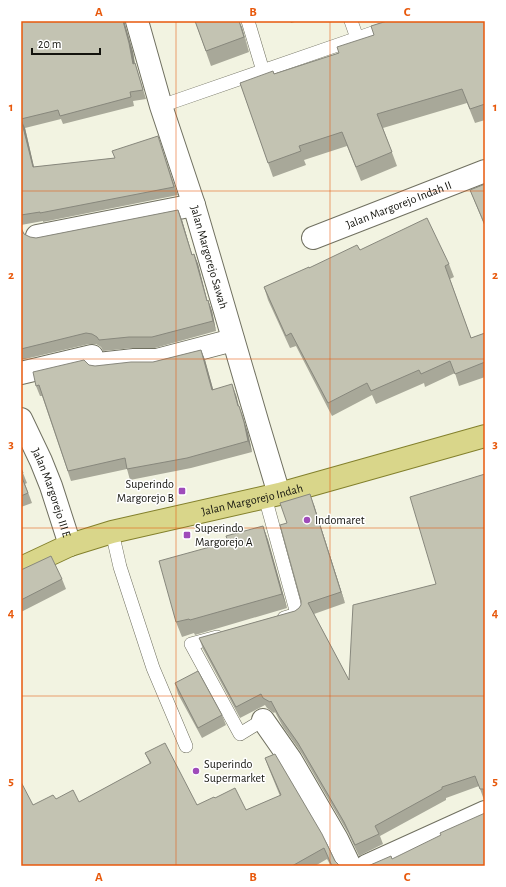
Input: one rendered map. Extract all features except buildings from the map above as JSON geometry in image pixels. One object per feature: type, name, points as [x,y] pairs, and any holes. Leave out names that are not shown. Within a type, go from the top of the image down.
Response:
[{"type":"main road","name":"Jalan Margorejo Indah","points":[[21,568],[70,545],[112,532],[272,495],[485,436]]},
{"type":"street","name":"Jalan Margorejo Sawah","points":[[137,21],[161,106],[194,205],[233,340],[272,495]]},
{"type":"street","name":"Jalan Margorejo Indah II","points":[[313,238],[485,170]]},
{"type":"street","points":[[37,236],[194,205]]},
{"type":"street","points":[[21,373],[95,360],[157,360],[233,340]]},
{"type":"street","name":"Jalan Margorejo III E","points":[[21,419],[51,486],[70,545]]},
{"type":"street","points":[[263,720],[292,760],[350,866]]},
{"type":"street","points":[[366,866],[484,815]]},
{"type":"lane","points":[[248,21],[262,71]]},
{"type":"lane","points":[[351,21],[357,38]]},
{"type":"lane","points":[[161,106],[406,21]]},
{"type":"lane","points":[[272,495],[296,614],[274,621]]},
{"type":"lane","points":[[112,532],[120,567],[153,668],[186,746]]},
{"type":"lane","points":[[229,634],[191,644],[240,734],[263,720]]},
{"type":"place","name":"Superindo Margorejo B","points":[[182,491]]},
{"type":"place","name":"Indomaret","points":[[307,520]]},
{"type":"place","name":"Superindo Margorejo A","points":[[187,535]]},
{"type":"place","name":"Superindo Supermarket","points":[[196,771]]}]
